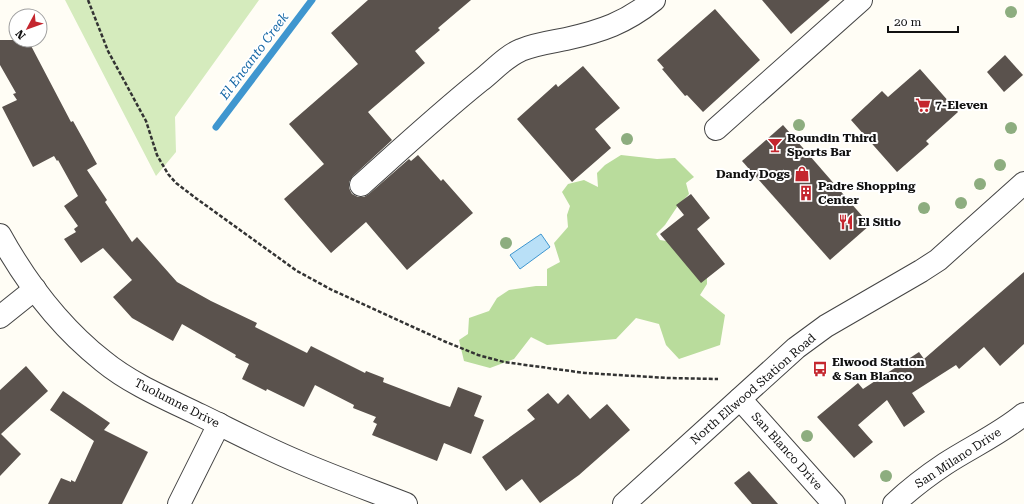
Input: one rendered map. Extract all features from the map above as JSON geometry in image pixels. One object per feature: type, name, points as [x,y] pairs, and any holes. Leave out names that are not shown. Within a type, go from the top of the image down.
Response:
[{"type":"street","points":[[361,185],[469,90],[521,50],[589,34],[622,22],[639,12],[654,0]]},
{"type":"street","points":[[716,129],[861,0]]},
{"type":"street","name":"North Ellwood Station Road","points":[[624,504],[796,348],[826,326],[858,306],[938,260],[1024,184]]},
{"type":"street","name":"Tuolumne Drive","points":[[0,235],[14,260],[60,321],[103,362],[122,375],[146,389],[298,462],[406,504]]},
{"type":"street","points":[[0,317],[35,289]]},
{"type":"street","name":"San Blanco Drive","points":[[740,399],[834,504]]},
{"type":"street","name":"San Milano Drive","points":[[894,504],[946,463],[987,440],[1024,414]]},
{"type":"street","points":[[179,504],[219,424]]},
{"type":"path","points":[[88,0],[108,51],[146,121],[157,155],[168,174],[176,183],[197,199],[297,271],[332,290],[446,342],[478,355],[504,362],[585,372],[668,378],[718,379]]},
{"type":"green space","points":[[65,0],[259,0],[175,117],[176,152],[156,176]]},
{"type":"green space","points":[[621,155],[657,159],[675,158],[694,177],[686,183],[689,194],[677,207],[665,225],[656,234],[660,240],[678,243],[707,269],[707,284],[700,295],[725,315],[720,345],[679,359],[666,345],[659,324],[636,318],[616,339],[547,345],[531,337],[514,359],[490,368],[464,361],[459,340],[468,334],[469,318],[489,311],[497,298],[509,290],[547,286],[547,269],[560,262],[554,243],[568,227],[567,215],[570,206],[562,192],[568,184],[584,180],[598,187],[597,173],[605,165]]},
{"type":"water","points":[[541,234],[550,247],[520,269],[510,255]]},
{"type":"building","points":[[368,0],[471,0],[438,28],[440,30],[415,51],[425,63],[368,112],[392,140],[353,176],[349,182],[349,188],[352,194],[358,197],[364,197],[409,159],[411,161],[418,155],[441,181],[443,179],[473,213],[407,270],[366,222],[331,253],[284,199],[324,164],[289,124],[358,64],[331,33]]},
{"type":"building","points":[[762,0],[830,0],[791,34]]},
{"type":"building","points":[[715,9],[760,60],[703,112],[687,95],[685,96],[662,69],[664,68],[657,60]]},
{"type":"building","points":[[0,40],[8,40],[8,48],[32,48],[71,122],[73,121],[97,164],[87,170],[107,200],[105,202],[132,242],[137,237],[177,282],[211,301],[257,323],[255,327],[307,353],[311,346],[365,373],[366,371],[384,378],[383,382],[438,403],[450,407],[458,387],[482,396],[474,416],[484,420],[471,454],[444,443],[437,461],[372,435],[377,424],[373,422],[376,417],[353,408],[354,405],[315,385],[304,407],[242,379],[249,364],[182,324],[173,341],[132,318],[113,297],[132,280],[103,248],[81,263],[64,239],[76,232],[74,229],[78,226],[64,206],[78,196],[58,160],[57,161],[54,156],[33,167],[2,107],[17,100],[13,94],[16,93],[0,65]]},
{"type":"building","points":[[1005,55],[1023,75],[1004,92],[987,72]]},
{"type":"building","points":[[583,66],[620,108],[595,129],[611,148],[572,182],[517,119],[556,84],[558,87]]},
{"type":"building","points":[[920,69],[958,112],[926,141],[929,144],[897,172],[851,120],[882,91],[888,97]]},
{"type":"building","name":"Padre Shopping Center","points":[[783,125],[870,225],[830,260],[742,161]]},
{"type":"building","points":[[691,194],[710,218],[697,229],[725,264],[701,283],[660,234],[684,215],[676,205]]},
{"type":"building","points":[[1024,272],[1024,344],[1000,366],[984,347],[959,369],[956,365],[912,393],[925,412],[904,427],[887,400],[858,425],[873,442],[854,458],[817,417],[858,383],[863,389],[919,352],[924,359]]},
{"type":"building","points":[[26,366],[48,391],[1,434],[21,454],[0,476],[0,390]]},
{"type":"building","points":[[63,391],[110,423],[104,430],[148,452],[122,504],[48,504],[61,478],[75,482],[94,441],[50,410]]},
{"type":"building","points":[[548,393],[558,404],[568,394],[590,419],[607,404],[630,430],[579,475],[540,503],[522,479],[506,491],[482,457],[535,419],[527,410]]},
{"type":"building","points":[[749,471],[778,504],[752,504],[734,483]]},
{"type":"waterway","name":"El Encanto Creek","points":[[216,127],[312,0]]},
{"type":"place","name":"7-Eleven","points":[[923,105]]},
{"type":"place","name":"Roundin Third Sports Bar","points":[[775,145]]},
{"type":"place","name":"Dandy Dogs","points":[[802,174]]},
{"type":"place","name":"Padre Shopping Center","points":[[806,193]]},
{"type":"place","name":"El Sitio","points":[[846,222]]},
{"type":"place","name":"Elwood Station & San Blanco","points":[[820,369]]}]
